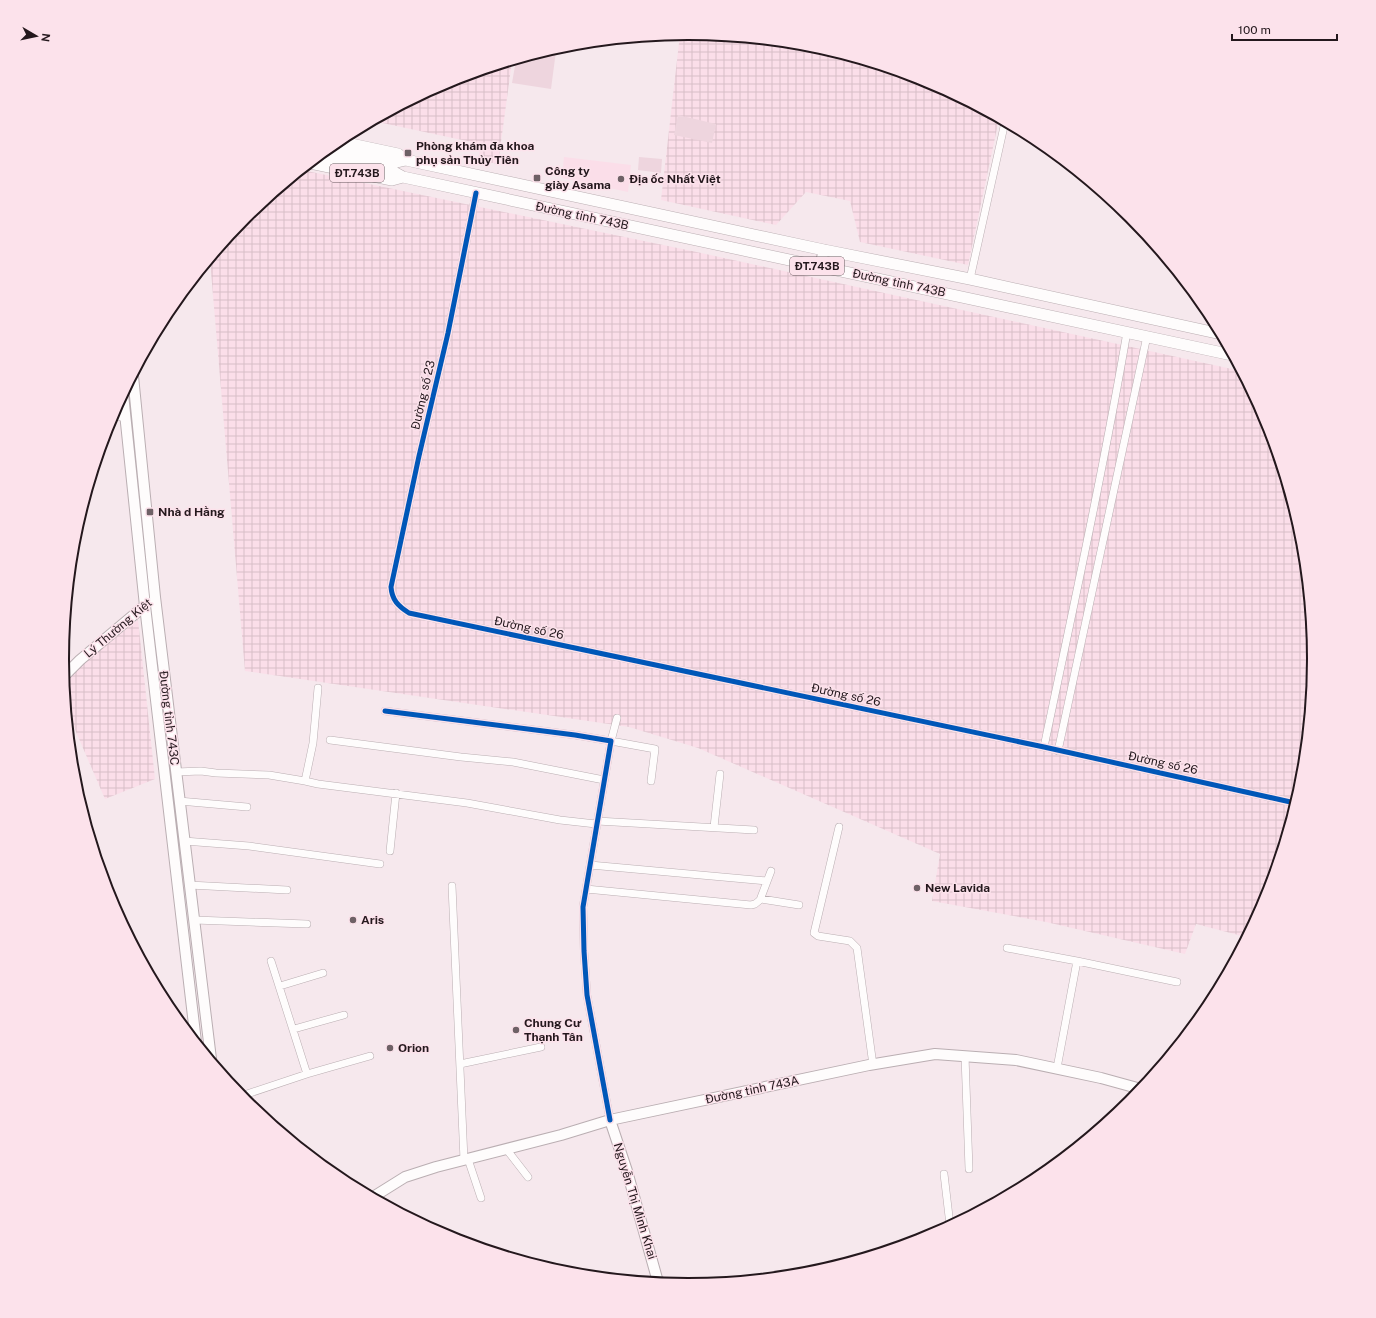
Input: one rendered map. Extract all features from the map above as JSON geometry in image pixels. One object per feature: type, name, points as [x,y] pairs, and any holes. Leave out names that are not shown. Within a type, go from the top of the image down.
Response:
[{"type":"main road","name":"Đường tỉnh 743B","points":[[345,144],[398,154],[406,160]]},
{"type":"main road","name":"ĐT.743B","points":[[335,150],[381,164]]},
{"type":"main road","name":"ĐT.743B","points":[[326,157],[381,164]]},
{"type":"main road","name":"Đường tỉnh 743B","points":[[381,164],[406,160],[824,250],[970,279],[1213,332]]},
{"type":"main road","name":"Đường tỉnh 743B","points":[[316,164],[392,180],[403,177]]},
{"type":"main road","name":"Đường tỉnh 743B","points":[[381,164],[403,177],[1226,354]]},
{"type":"main road","points":[[820,266],[824,250]]},
{"type":"main road","name":"Đường tỉnh 743C","points":[[134,384],[155,597],[209,1050]]},
{"type":"main road","name":"Đường tỉnh 743C","points":[[125,403],[145,606],[195,1033]]},
{"type":"main road","points":[[126,418],[137,417]]},
{"type":"main road","name":"Lý Thường Kiệt","points":[[69,671],[155,597]]},
{"type":"main road","name":"Đường tỉnh 743A","points":[[377,1194],[405,1177],[466,1159],[507,1150],[561,1135],[610,1120],[873,1065],[935,1054],[1016,1060],[1101,1078],[1135,1087]]},
{"type":"main road","name":"Nguyễn Thị Minh Khai","points":[[610,1120],[629,1176],[657,1277]]},
{"type":"street","points":[[970,279],[1004,127]]},
{"type":"street","name":"Đường số 23","points":[[395,601],[392,595],[392,587],[419,456],[448,333],[476,193]]},
{"type":"street","points":[[1044,748],[1114,407],[1127,332]]},
{"type":"street","points":[[1058,750],[1147,336]]},
{"type":"street","points":[[119,416],[126,418]]},
{"type":"street","points":[[1086,547],[1101,548]]},
{"type":"street","name":"Đường số 26","points":[[395,601],[401,608],[409,612],[1058,750],[1290,802]]},
{"type":"street","points":[[305,780],[313,743],[318,688]]},
{"type":"street","points":[[385,711],[568,734],[655,749],[651,781]]},
{"type":"street","points":[[610,1120],[587,995],[583,907],[596,822],[611,741],[617,718]]},
{"type":"street","points":[[330,740],[461,758],[513,762],[604,780]]},
{"type":"street","points":[[176,772],[201,771],[269,775],[305,780],[318,784],[467,803],[560,820],[754,830]]},
{"type":"street","points":[[714,827],[720,774]]},
{"type":"street","points":[[390,851],[396,793]]},
{"type":"street","points":[[180,801],[247,807]]},
{"type":"street","points":[[839,827],[814,933],[818,936],[850,941],[857,948],[873,1065]]},
{"type":"street","points":[[184,841],[249,846],[380,864]]},
{"type":"street","points":[[590,865],[767,881]]},
{"type":"street","points":[[586,889],[751,905],[756,904],[761,899],[772,871]]},
{"type":"street","points":[[189,885],[287,890]]},
{"type":"street","points":[[452,886],[466,1159],[481,1198]]},
{"type":"street","points":[[761,899],[799,905]]},
{"type":"street","points":[[194,920],[307,924]]},
{"type":"street","points":[[1007,948],[1177,982]]},
{"type":"street","points":[[271,961],[294,1029],[307,1074]]},
{"type":"street","points":[[1057,1068],[1077,961]]},
{"type":"street","points":[[280,986],[323,972]]},
{"type":"street","points":[[294,1029],[344,1015]]},
{"type":"street","points":[[460,1064],[541,1046]]},
{"type":"street","points":[[247,1094],[307,1074],[370,1056]]},
{"type":"street","points":[[965,1056],[969,1169]]},
{"type":"street","points":[[507,1150],[528,1177]]},
{"type":"street","points":[[944,1174],[949,1220]]},
{"type":"shaded area","points":[[679,40],[728,41],[769,45],[848,61],[925,87],[998,123],[968,265],[860,242],[850,201],[806,192],[776,225],[661,200]]},
{"type":"shaded area","points":[[556,55],[551,89],[512,83],[515,65]]},
{"type":"shaded area","points":[[511,66],[498,164],[478,160],[481,144],[380,122],[414,104],[451,87]]},
{"type":"shaded area","points":[[678,115],[716,124],[712,143],[674,135]]},
{"type":"shaded area","points":[[564,157],[631,165],[628,192],[562,178]]},
{"type":"shaded area","points":[[639,157],[662,159],[661,173],[638,170]]},
{"type":"shaded area","points":[[307,171],[692,251],[1235,370],[1260,422],[1286,499],[1302,578],[1306,619],[1306,699],[1302,740],[1286,819],[1274,858],[1260,896],[1242,936],[1196,924],[1185,954],[1046,922],[932,901],[940,854],[698,748],[629,727],[245,671],[211,266],[250,221]]},
{"type":"shaded area","points":[[138,620],[155,779],[105,799],[72,723],[69,674]]},
{"type":"cycle path","points":[[476,193],[448,333],[419,456],[391,587],[394,599],[409,613],[1044,747],[1290,802]]},
{"type":"cycle path","points":[[385,711],[575,735],[611,741],[583,907],[587,995],[610,1120]]},
{"type":"place","name":"Phòng khám đa khoa phụ sản Thủy Tiên","points":[[408,153]]},
{"type":"place","name":"Công ty giày Asama","points":[[537,178]]},
{"type":"place","name":"Địa ốc Nhất Việt","points":[[621,179]]},
{"type":"place","name":"Nhà d Hằng","points":[[150,512]]},
{"type":"place","name":"New Lavida","points":[[917,888]]},
{"type":"place","name":"Aris","points":[[353,920]]},
{"type":"place","name":"Chung Cư Thạnh Tân","points":[[516,1030]]},
{"type":"place","name":"Orion","points":[[390,1048]]}]
